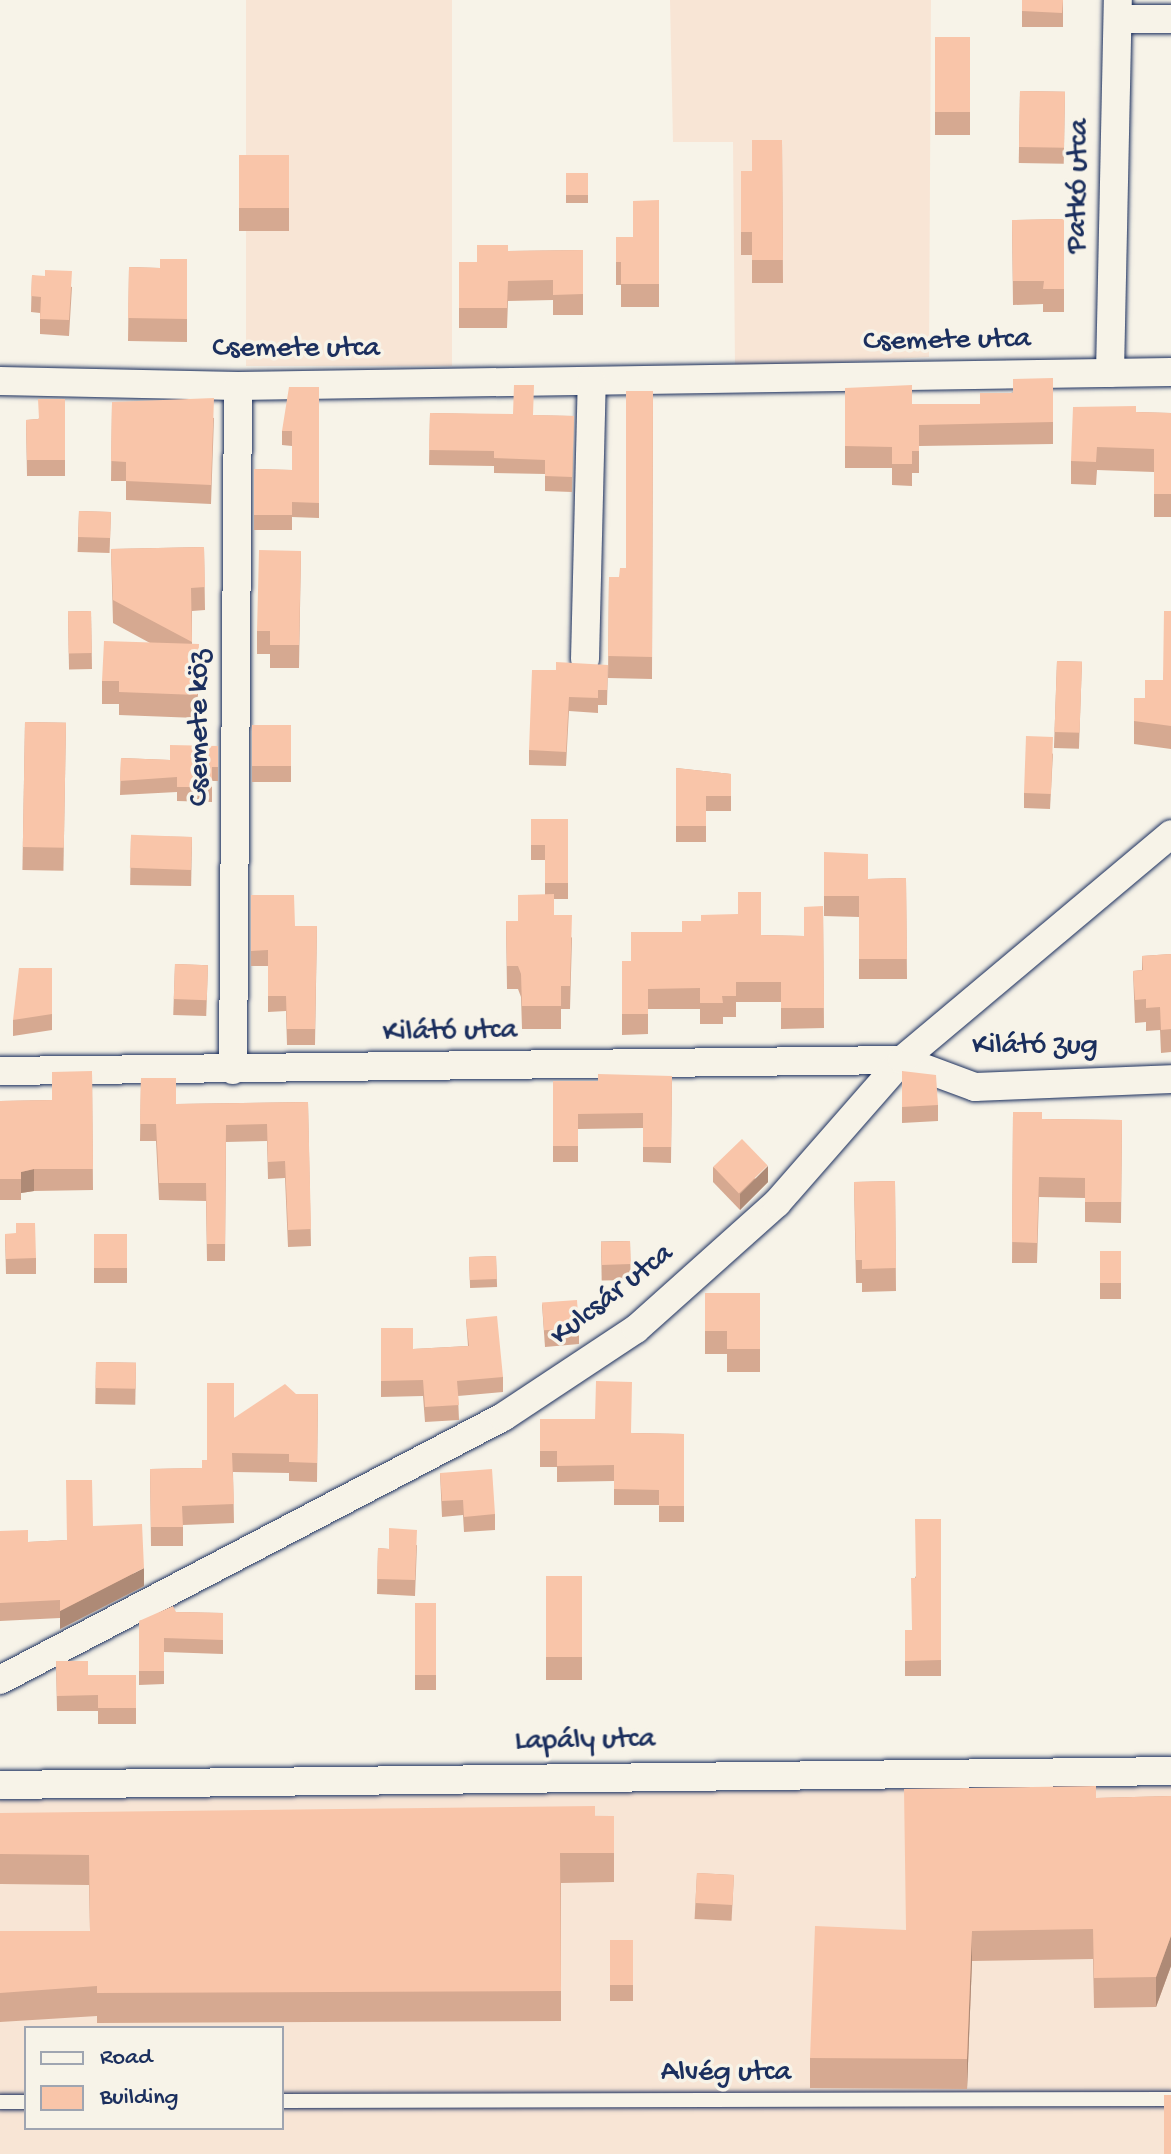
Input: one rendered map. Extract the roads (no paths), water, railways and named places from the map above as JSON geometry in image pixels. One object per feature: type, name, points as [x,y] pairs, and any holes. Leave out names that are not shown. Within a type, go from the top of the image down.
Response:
[{"type":"street","points":[[1118,10],[1171,19]]},
{"type":"street","name":"Patkó utca","points":[[1110,373],[1118,10]]},
{"type":"street","name":"Csemete utca","points":[[0,381],[238,386],[1171,372]]},
{"type":"street","points":[[585,659],[592,382]]},
{"type":"street","name":"Csemete köz","points":[[233,1070],[238,386]]},
{"type":"street","name":"Kulcsár utca","points":[[0,1680],[503,1417],[636,1329],[777,1203],[902,1060],[1171,834]]},
{"type":"street","name":"Kilátó utca","points":[[0,1071],[902,1060]]},
{"type":"street","name":"Kilátó zug","points":[[902,1060],[975,1087],[1171,1079]]},
{"type":"street","name":"Lapály utca","points":[[0,1785],[1171,1771]]},
{"type":"lane","name":"Alvég utca","points":[[284,2101],[1171,2099]]},
{"type":"lane","points":[[0,2102],[24,2102]]}]
